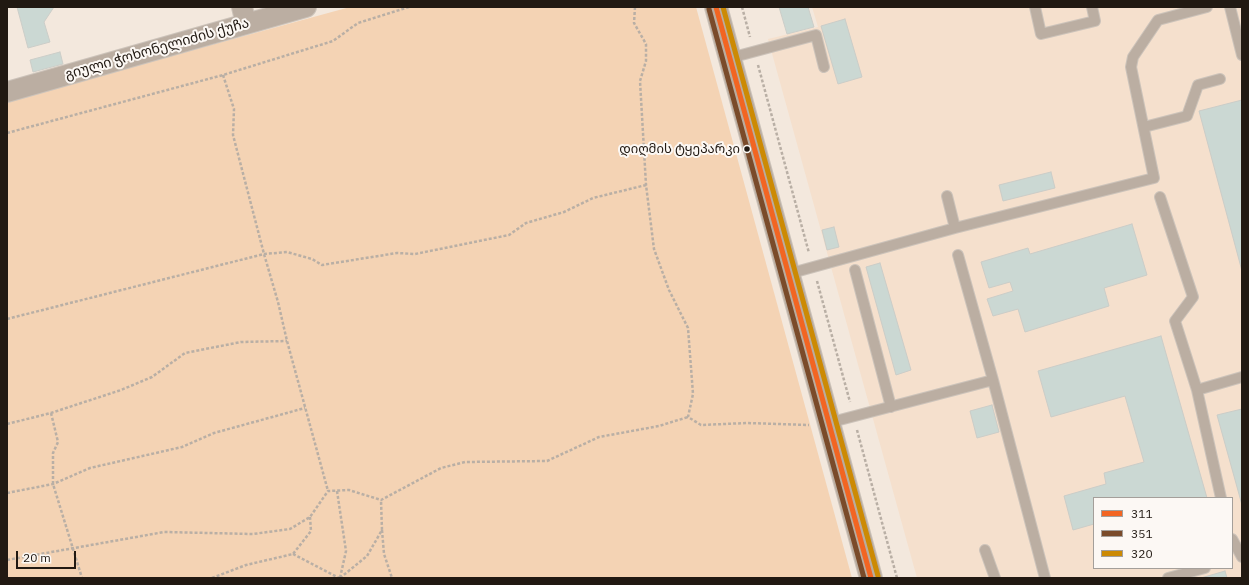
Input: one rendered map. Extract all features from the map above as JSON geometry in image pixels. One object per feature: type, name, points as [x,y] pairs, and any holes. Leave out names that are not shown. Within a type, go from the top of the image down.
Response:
[{"type":"street","name":"გიული ჭოხონელიძის ქუჩა","points":[[7,92],[244,15],[306,7]]},
{"type":"street","points":[[716,7],[871,578]]},
{"type":"lane","points":[[1034,7],[1041,34],[1095,21],[1092,7]]},
{"type":"lane","points":[[788,274],[955,228],[1154,178],[1131,67],[1133,58],[1158,20],[1207,7]]},
{"type":"lane","points":[[1230,7],[1242,55]]},
{"type":"lane","points":[[730,58],[816,35],[824,67]]},
{"type":"lane","points":[[1144,127],[1187,116],[1198,85],[1220,79]]},
{"type":"lane","points":[[947,196],[955,228]]},
{"type":"lane","points":[[1160,197],[1193,297],[1175,322],[1196,390],[1221,497]]},
{"type":"lane","points":[[958,255],[993,380],[1045,578]]},
{"type":"lane","points":[[855,270],[891,407]]},
{"type":"lane","points":[[1196,390],[1242,378]]},
{"type":"lane","points":[[828,423],[993,380]]},
{"type":"lane","points":[[1233,541],[1242,557]]},
{"type":"lane","points":[[985,550],[995,578]]},
{"type":"lane","points":[[1168,578],[1201,569]]},
{"type":"path","points":[[7,133],[224,75],[333,41],[358,23],[409,7]]},
{"type":"path","points":[[635,7],[634,23],[646,44],[646,61],[640,81],[646,185],[654,249],[669,290],[688,328],[693,394],[688,417]]},
{"type":"path","points":[[742,7],[897,578]]},
{"type":"path","points":[[224,75],[234,109],[233,135],[328,491]]},
{"type":"path","points":[[7,319],[264,254],[287,252],[312,259],[322,265],[397,252],[414,254],[509,235],[526,222],[564,212],[593,198],[646,185]]},
{"type":"path","points":[[7,424],[51,413],[121,390],[152,377],[185,353],[241,342],[287,341]]},
{"type":"path","points":[[7,493],[53,484],[90,468],[182,447],[214,433],[305,408]]},
{"type":"path","points":[[51,413],[58,442],[53,453],[53,484],[82,578]]},
{"type":"path","points":[[328,491],[348,490],[381,500],[441,468],[465,462],[547,461],[598,437],[658,426],[688,417],[701,425],[747,423],[813,426],[828,423]]},
{"type":"path","points":[[7,560],[164,532],[252,534],[290,529],[310,517],[328,491]]},
{"type":"path","points":[[337,491],[346,551],[340,578]]},
{"type":"path","points":[[381,500],[384,554],[392,578]]},
{"type":"path","points":[[212,578],[246,565],[293,554],[311,531],[310,517]]},
{"type":"path","points":[[340,578],[367,556],[382,530]]},
{"type":"path","points":[[293,554],[340,578]]},
{"type":"shaded area","name":"დიღმის ტყეპარკი","points":[[350,7],[696,7],[852,578],[7,578],[7,101]]},
{"type":"shaded area","points":[[812,7],[1242,7],[1242,578],[917,578],[768,39],[818,27]]},
{"type":"building","points":[[17,7],[54,7],[44,22],[50,42],[28,48]]},
{"type":"building","points":[[779,7],[808,7],[814,27],[787,34]]},
{"type":"building","points":[[845,19],[862,77],[838,84],[821,26]]},
{"type":"building","points":[[60,52],[63,64],[33,72],[30,60]]},
{"type":"building","points":[[1242,100],[1242,271],[1199,111]]},
{"type":"building","points":[[1051,172],[1055,188],[1003,201],[999,185]]},
{"type":"building","points":[[1132,224],[1147,275],[1104,288],[1109,306],[1025,332],[1018,309],[993,316],[987,299],[1013,291],[1010,282],[989,288],[981,262],[1028,248],[1030,254]]},
{"type":"building","points":[[834,227],[839,247],[827,250],[822,230]]},
{"type":"building","points":[[880,263],[911,370],[896,375],[866,267]]},
{"type":"building","points":[[1161,336],[1207,497],[1093,497],[1093,524],[1073,530],[1064,496],[1106,484],[1104,473],[1144,462],[1125,396],[1051,417],[1038,371]]},
{"type":"building","points":[[992,405],[999,432],[977,438],[970,411]]},
{"type":"building","points":[[1242,409],[1242,505],[1217,415]]},
{"type":"building","points":[[1225,571],[1227,578],[1201,578]]},
{"type":"transit line","name":"311","points":[[716,7],[871,578]]},
{"type":"transit line","name":"320","points":[[723,7],[878,576]]},
{"type":"transit line","name":"351","points":[[709,9],[864,578]]},
{"type":"place","name":"დიღმის ტყეპარკი","points":[[747,149]]}]
